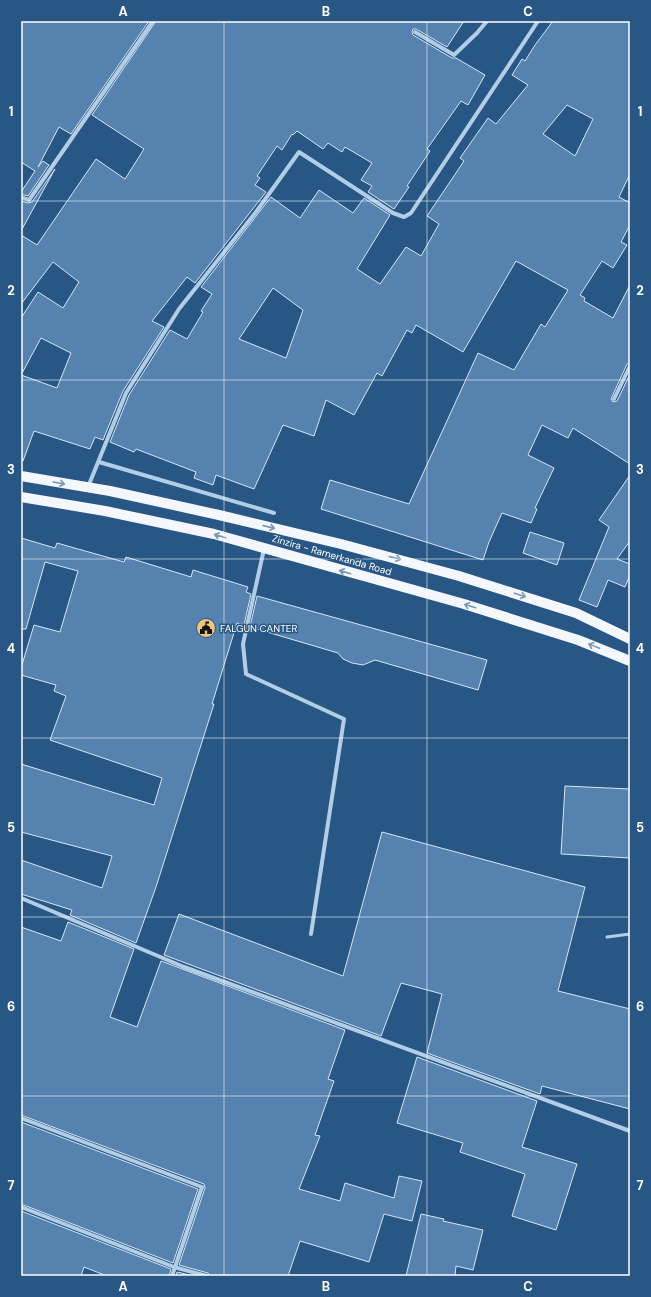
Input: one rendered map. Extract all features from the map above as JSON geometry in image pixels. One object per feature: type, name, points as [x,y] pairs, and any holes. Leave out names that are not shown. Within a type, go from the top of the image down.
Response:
[{"type":"main road","name":"Zinzira - Ramerkanda Road","points":[[21,476],[219,515],[333,542],[459,576],[576,613],[630,637]]},
{"type":"main road","name":"Zinzira - Ramerkanda Road","points":[[21,497],[105,511],[214,534],[464,604],[578,640],[630,661]]},
{"type":"street","points":[[21,197],[29,200],[153,21]]},
{"type":"street","points":[[415,32],[454,56],[477,33],[486,21]]},
{"type":"street","points":[[88,488],[126,393],[179,309],[256,212],[299,152],[393,213],[404,217],[411,213],[538,21]]},
{"type":"street","points":[[614,399],[630,366]]},
{"type":"street","points":[[99,462],[274,512]]},
{"type":"street","points":[[264,548],[243,644],[246,674],[344,719],[311,934]]},
{"type":"street","points":[[21,898],[184,967],[630,1131]]},
{"type":"street","points":[[21,1118],[202,1187],[172,1276]]},
{"type":"street","points":[[21,1207],[174,1267],[208,1276]]},
{"type":"lane","points":[[607,937],[630,934]]},
{"type":"building","points":[[21,21],[149,21],[71,134],[59,127],[38,167],[43,161],[49,165],[28,196],[21,194],[21,192],[35,171],[21,162]]},
{"type":"building","points":[[156,21],[464,21],[447,47],[416,29],[413,29],[413,35],[485,75],[468,105],[461,101],[427,149],[430,151],[394,209],[368,192],[372,186],[361,180],[372,163],[345,147],[342,152],[328,143],[323,149],[297,131],[293,135],[292,134],[282,150],[277,146],[257,176],[260,178],[255,185],[266,192],[195,283],[187,277],[152,321],[164,327],[123,391],[103,440],[95,437],[90,449],[34,431],[23,461],[21,460],[21,318],[38,292],[63,308],[79,282],[53,262],[21,304],[21,235],[37,245],[96,159],[125,179],[144,149],[92,115]],"holes":[[[41,338],[71,353],[57,388],[21,375]]]},
{"type":"building","points":[[553,21],[630,21],[630,174],[619,197],[630,203],[630,225],[621,242],[627,245],[613,268],[602,261],[580,295],[585,298],[584,301],[613,318],[630,285],[630,363],[627,364],[611,399],[613,402],[617,401],[630,374],[630,464],[573,428],[568,438],[542,425],[528,455],[554,468],[535,508],[537,509],[531,523],[502,513],[483,560],[321,509],[330,480],[409,504],[478,353],[514,370],[541,324],[545,327],[568,290],[516,261],[463,352],[416,325],[412,333],[407,330],[382,376],[377,373],[354,415],[326,400],[314,436],[283,425],[254,489],[216,475],[213,485],[194,478],[196,472],[136,449],[134,452],[110,442],[129,395],[170,330],[187,339],[203,312],[201,311],[212,294],[201,287],[271,197],[300,218],[319,190],[353,213],[364,198],[390,215],[357,269],[380,284],[406,247],[421,256],[439,224],[427,216],[464,161],[460,158],[488,118],[496,124],[528,85],[512,75],[522,59],[525,61]],"holes":[[[567,105],[593,119],[575,156],[543,134]],[[273,288],[303,310],[286,358],[239,339]]]},
{"type":"building","points":[[55,169],[21,231],[21,201],[28,203],[32,202]]},
{"type":"building","points":[[630,475],[630,541],[617,559],[630,564],[630,575],[625,587],[608,580],[597,607],[579,600],[609,527],[599,520]]},
{"type":"building","points":[[530,532],[564,543],[557,565],[523,553]]},
{"type":"building","points":[[21,538],[55,548],[57,543],[124,562],[126,557],[191,577],[193,570],[248,587],[246,592],[251,594],[244,625],[237,623],[212,704],[214,704],[156,887],[136,943],[70,915],[72,910],[21,894],[21,860],[102,888],[112,856],[21,832],[21,764],[154,805],[162,778],[50,740],[66,696],[54,691],[56,685],[21,675],[21,668],[34,625],[60,632],[78,571],[45,562],[26,629],[21,629]]},
{"type":"building","points":[[257,596],[487,660],[478,690],[375,660],[363,665],[352,663],[343,659],[338,653],[250,627]]},
{"type":"building","points":[[565,786],[630,789],[630,858],[561,854]]},
{"type":"building","points":[[382,832],[585,887],[558,991],[630,1009],[630,1109],[542,1086],[540,1094],[427,1053],[442,994],[401,983],[381,1036],[164,955],[179,914],[343,976]]},
{"type":"building","points":[[68,922],[134,949],[110,1017],[137,1027],[161,961],[345,1030],[328,1079],[334,1081],[315,1135],[320,1136],[299,1189],[340,1201],[345,1183],[394,1198],[399,1176],[422,1181],[412,1221],[384,1214],[369,1262],[300,1241],[288,1276],[210,1276],[208,1273],[179,1265],[205,1188],[204,1184],[21,1115],[21,927],[61,941]]},
{"type":"building","points":[[417,1057],[537,1101],[522,1147],[577,1164],[556,1230],[512,1216],[525,1174],[460,1152],[463,1143],[397,1123]]},
{"type":"building","points":[[21,1122],[198,1189],[173,1263],[21,1204]]},
{"type":"building","points":[[21,1211],[171,1269],[169,1276],[107,1276],[84,1267],[81,1276],[21,1276]]},
{"type":"building","points":[[421,1214],[444,1219],[443,1221],[483,1230],[473,1270],[456,1266],[455,1276],[406,1276]]},
{"type":"building","points":[[177,1272],[194,1276],[176,1276]]},
{"type":"place","name":"FALGUN CANTER","points":[[206,628]]}]
